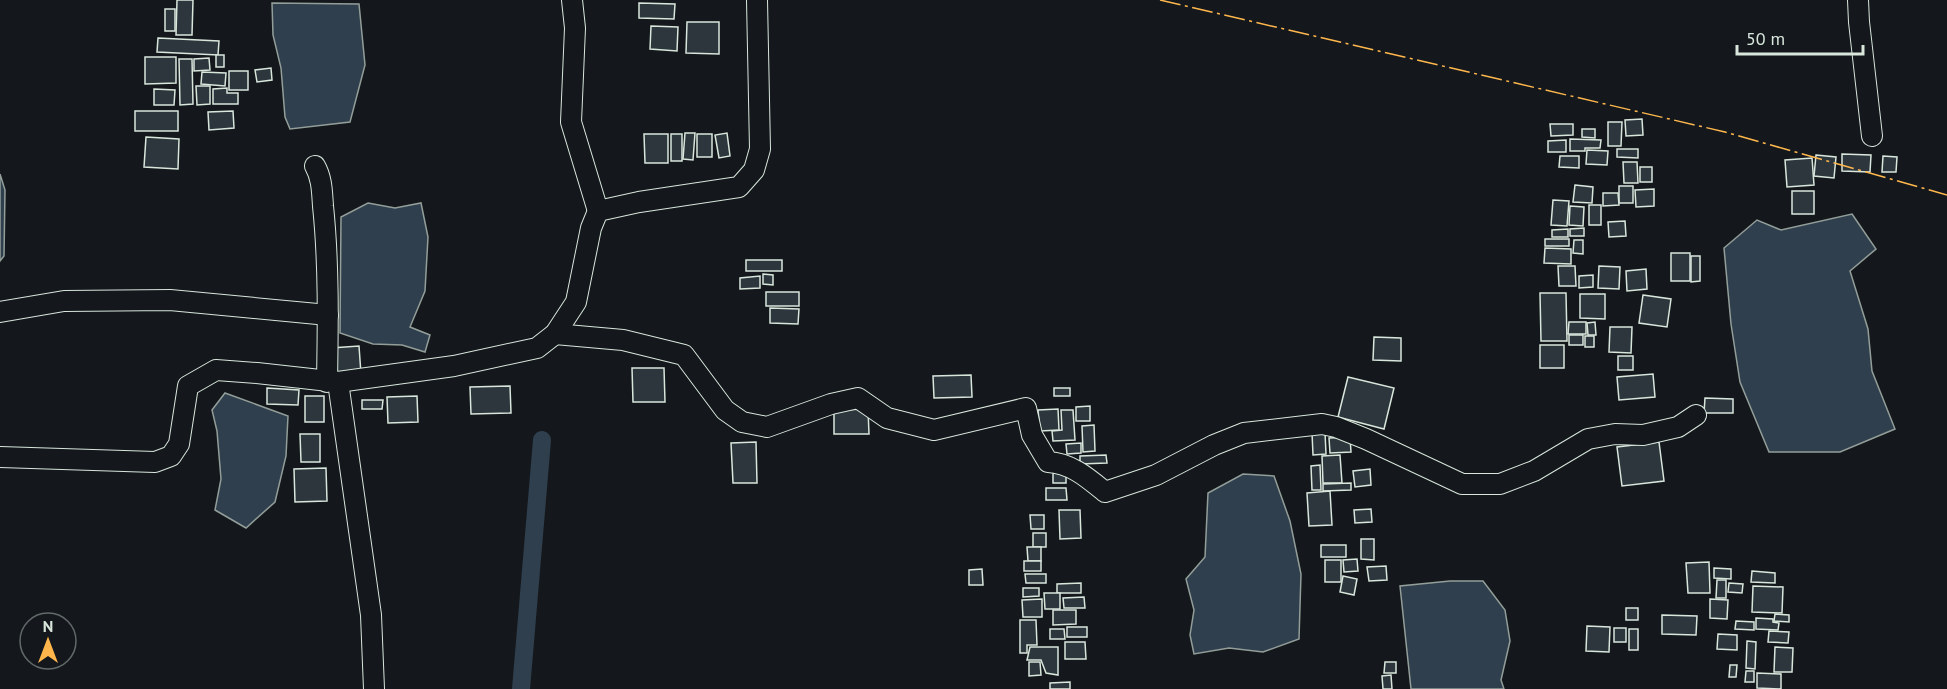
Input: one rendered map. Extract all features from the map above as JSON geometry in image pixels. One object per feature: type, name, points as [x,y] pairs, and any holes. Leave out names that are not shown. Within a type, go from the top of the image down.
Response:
[{"type":"street","points":[[0,457],[155,462],[171,456],[179,444],[188,386],[216,370],[332,382],[454,366],[537,348],[555,334],[576,302],[591,228],[598,211],[571,122],[575,28],[572,0]]},
{"type":"street","points":[[598,211],[639,202],[739,187],[754,170],[759,149],[757,0]]},
{"type":"street","points":[[1858,0],[1858,22],[1872,136]]},
{"type":"street","points":[[315,166],[320,174],[325,226],[332,382],[371,615],[374,689]]},
{"type":"street","points":[[0,312],[64,301],[170,300],[328,315]]},
{"type":"street","points":[[555,334],[623,340],[684,355],[725,410],[742,422],[767,427],[831,404],[858,398],[887,418],[934,430],[1026,408],[1032,435],[1048,462],[1060,462],[1081,473],[1106,492],[1156,475],[1214,445],[1244,433],[1322,424],[1366,439],[1462,484],[1500,484],[1534,471],[1588,439],[1616,434],[1643,435],[1678,427],[1696,416]]},
{"type":"water","points":[[272,3],[359,4],[365,65],[350,122],[290,129],[285,117],[281,68],[273,35]]},
{"type":"water","points":[[0,174],[5,190],[4,256],[0,261]]},
{"type":"water","points":[[368,203],[395,208],[421,203],[428,237],[425,291],[410,327],[430,335],[425,352],[402,345],[373,344],[340,333],[341,217]]},
{"type":"water","points":[[1852,214],[1876,249],[1850,271],[1868,329],[1872,371],[1895,429],[1840,452],[1769,452],[1740,382],[1731,324],[1724,248],[1757,220],[1781,230]]},
{"type":"water","points":[[225,393],[288,416],[286,456],[275,502],[246,528],[215,510],[221,479],[217,431],[212,410]]},
{"type":"water","points":[[1243,474],[1274,476],[1290,521],[1301,574],[1299,639],[1263,652],[1229,648],[1194,654],[1190,635],[1194,610],[1186,579],[1205,557],[1208,493]]},
{"type":"water","points":[[1450,581],[1483,581],[1505,610],[1510,641],[1501,680],[1504,689],[1411,689],[1400,586]]},
{"type":"building","points":[[177,0],[193,0],[192,35],[176,35]]},
{"type":"building","points":[[639,3],[675,4],[674,19],[639,18]]},
{"type":"building","points":[[165,9],[175,9],[175,31],[165,31]]},
{"type":"building","points":[[687,22],[719,22],[719,54],[686,53]]},
{"type":"building","points":[[651,26],[678,27],[677,51],[650,49]]},
{"type":"building","points":[[158,38],[219,41],[218,55],[157,52]]},
{"type":"building","points":[[216,55],[224,55],[224,67],[216,67]]},
{"type":"building","points":[[145,57],[176,57],[176,83],[145,84]]},
{"type":"building","points":[[209,58],[210,70],[194,71],[194,59]]},
{"type":"building","points":[[179,59],[192,59],[193,104],[180,105]]},
{"type":"building","points":[[271,68],[272,80],[257,82],[255,70]]},
{"type":"building","points":[[229,71],[248,71],[248,90],[229,90]]},
{"type":"building","points":[[202,72],[226,73],[225,86],[201,84]]},
{"type":"building","points":[[196,86],[210,86],[210,104],[197,105]]},
{"type":"building","points":[[227,88],[227,93],[238,93],[238,104],[213,104],[213,89]]},
{"type":"building","points":[[154,89],[175,90],[174,105],[154,105]]},
{"type":"building","points":[[135,111],[178,111],[178,131],[135,131]]},
{"type":"building","points":[[233,111],[234,128],[209,130],[208,112]]},
{"type":"building","points":[[1642,119],[1643,135],[1626,136],[1625,120]]},
{"type":"building","points":[[1608,122],[1622,122],[1621,146],[1608,146]]},
{"type":"building","points":[[1550,124],[1573,124],[1573,135],[1551,136]]},
{"type":"building","points":[[1582,129],[1595,129],[1595,138],[1582,137]]},
{"type":"building","points":[[685,133],[695,133],[693,160],[683,159]]},
{"type":"building","points":[[727,133],[730,156],[719,158],[715,135]]},
{"type":"building","points":[[644,134],[668,134],[668,163],[645,163]]},
{"type":"building","points":[[671,134],[682,134],[682,161],[671,161]]},
{"type":"building","points":[[697,134],[712,134],[712,157],[697,157]]},
{"type":"building","points":[[146,137],[179,139],[178,169],[144,167]]},
{"type":"building","points":[[1570,139],[1601,140],[1600,148],[1570,151]]},
{"type":"building","points":[[1566,140],[1566,152],[1548,152],[1548,141]]},
{"type":"building","points":[[1617,149],[1638,149],[1638,158],[1617,157]]},
{"type":"building","points":[[1587,150],[1608,151],[1607,165],[1586,164]]},
{"type":"building","points":[[1842,154],[1871,155],[1870,172],[1842,171]]},
{"type":"building","points":[[1816,155],[1836,157],[1834,178],[1814,176]]},
{"type":"building","points":[[1560,156],[1579,156],[1579,168],[1559,167]]},
{"type":"building","points":[[1883,156],[1897,157],[1896,172],[1882,172]]},
{"type":"building","points":[[1812,158],[1814,185],[1787,187],[1785,160]]},
{"type":"building","points":[[1623,162],[1637,162],[1638,183],[1624,183]]},
{"type":"building","points":[[1640,167],[1652,167],[1652,182],[1640,182]]},
{"type":"building","points":[[1575,185],[1593,187],[1592,203],[1573,202]]},
{"type":"building","points":[[1619,186],[1633,186],[1633,203],[1619,203]]},
{"type":"building","points":[[1654,189],[1654,206],[1636,207],[1635,190]]},
{"type":"building","points":[[1792,191],[1814,191],[1814,214],[1792,214]]},
{"type":"building","points":[[1603,193],[1618,193],[1619,205],[1603,206]]},
{"type":"building","points":[[1553,200],[1569,201],[1567,226],[1551,225]]},
{"type":"building","points":[[1589,205],[1601,205],[1601,225],[1589,225]]},
{"type":"building","points":[[1570,206],[1584,207],[1583,226],[1569,225]]},
{"type":"building","points":[[1625,221],[1626,236],[1609,237],[1608,222]]},
{"type":"building","points":[[1584,228],[1584,236],[1570,236],[1570,229]]},
{"type":"building","points":[[1568,229],[1568,237],[1552,237],[1552,230]]},
{"type":"building","points":[[1545,239],[1569,239],[1569,246],[1545,246]]},
{"type":"building","points":[[1574,240],[1583,240],[1583,254],[1573,253]]},
{"type":"building","points":[[1545,248],[1571,249],[1571,264],[1544,263]]},
{"type":"building","points":[[1671,253],[1690,253],[1690,281],[1671,281]]},
{"type":"building","points":[[1691,256],[1700,256],[1700,281],[1691,282]]},
{"type":"building","points":[[746,260],[782,260],[782,271],[746,271]]},
{"type":"building","points":[[1558,266],[1575,266],[1576,286],[1559,286]]},
{"type":"building","points":[[1599,266],[1620,267],[1619,289],[1598,288]]},
{"type":"building","points":[[1646,269],[1647,289],[1627,291],[1626,271]]},
{"type":"building","points":[[763,274],[773,275],[773,285],[763,284]]},
{"type":"building","points":[[1593,275],[1593,287],[1579,288],[1579,276]]},
{"type":"building","points":[[760,276],[760,288],[740,289],[740,278]]},
{"type":"building","points":[[766,292],[799,292],[799,306],[766,306]]},
{"type":"building","points":[[1540,293],[1566,293],[1567,341],[1541,341]]},
{"type":"building","points":[[1580,294],[1605,294],[1605,319],[1580,318]]},
{"type":"building","points":[[1643,295],[1671,299],[1667,327],[1639,323]]},
{"type":"building","points":[[770,308],[799,309],[798,324],[770,323]]},
{"type":"building","points":[[1569,322],[1586,322],[1586,334],[1568,334]]},
{"type":"building","points":[[1595,322],[1596,335],[1588,335],[1587,323]]},
{"type":"building","points":[[1610,327],[1632,327],[1631,353],[1609,352]]},
{"type":"building","points":[[1569,335],[1583,335],[1583,345],[1569,345]]},
{"type":"building","points":[[1585,336],[1594,336],[1594,347],[1585,347]]},
{"type":"building","points":[[1374,337],[1401,338],[1401,361],[1373,360]]},
{"type":"building","points":[[1540,345],[1564,345],[1564,368],[1540,368]]},
{"type":"building","points":[[359,346],[361,374],[333,375],[331,348]]},
{"type":"building","points":[[1618,356],[1633,356],[1633,370],[1618,370]]},
{"type":"building","points":[[632,368],[664,368],[665,402],[633,402]]},
{"type":"building","points":[[1653,374],[1655,397],[1619,400],[1617,377]]},
{"type":"building","points":[[971,375],[972,397],[934,398],[933,376]]},
{"type":"building","points":[[1348,377],[1394,388],[1384,429],[1338,417]]},
{"type":"building","points":[[510,386],[511,413],[471,414],[470,387]]},
{"type":"building","points":[[267,388],[299,390],[298,405],[267,404]]},
{"type":"building","points":[[1054,388],[1070,388],[1070,396],[1054,396]]},
{"type":"building","points":[[305,396],[324,396],[324,422],[305,422]]},
{"type":"building","points":[[417,396],[418,422],[388,423],[387,397]]},
{"type":"building","points":[[1705,398],[1733,399],[1733,413],[1704,413]]},
{"type":"building","points":[[362,400],[383,400],[382,409],[362,409]]},
{"type":"building","points":[[1090,406],[1090,421],[1076,421],[1076,407]]},
{"type":"building","points":[[868,409],[869,434],[834,434],[834,410]]},
{"type":"building","points":[[1058,409],[1059,430],[1040,431],[1038,410]]},
{"type":"building","points":[[1061,410],[1073,410],[1075,440],[1053,441],[1052,431],[1062,430]]},
{"type":"building","points":[[1094,425],[1095,451],[1083,452],[1082,426]]},
{"type":"building","points":[[1325,432],[1326,454],[1313,455],[1312,433]]},
{"type":"building","points":[[300,434],[320,434],[320,462],[301,462]]},
{"type":"building","points":[[1350,437],[1351,452],[1330,453],[1329,438]]},
{"type":"building","points":[[756,442],[757,483],[733,483],[731,443]]},
{"type":"building","points":[[1659,442],[1664,481],[1622,486],[1617,447]]},
{"type":"building","points":[[1081,443],[1081,453],[1067,454],[1066,444]]},
{"type":"building","points":[[1106,455],[1107,463],[1080,464],[1080,456]]},
{"type":"building","points":[[1340,455],[1342,483],[1323,483],[1322,456]]},
{"type":"building","points":[[1320,465],[1321,490],[1312,490],[1311,466]]},
{"type":"building","points":[[326,468],[327,501],[295,502],[294,469]]},
{"type":"building","points":[[1370,469],[1371,485],[1355,487],[1353,471]]},
{"type":"building","points":[[1053,471],[1066,471],[1066,483],[1053,483]]},
{"type":"building","points":[[1351,483],[1351,490],[1323,491],[1323,484]]},
{"type":"building","points":[[1046,488],[1066,488],[1067,500],[1046,500]]},
{"type":"building","points":[[1330,491],[1332,525],[1309,526],[1307,493]]},
{"type":"building","points":[[1371,509],[1372,522],[1355,523],[1354,510]]},
{"type":"building","points":[[1059,510],[1080,510],[1081,538],[1060,539]]},
{"type":"building","points":[[1030,515],[1044,515],[1044,529],[1031,529]]},
{"type":"building","points":[[1033,533],[1046,533],[1046,547],[1033,547]]},
{"type":"building","points":[[1361,539],[1374,539],[1374,560],[1361,559]]},
{"type":"building","points":[[1321,545],[1346,545],[1346,557],[1321,557]]},
{"type":"building","points":[[1027,547],[1041,547],[1041,561],[1028,561]]},
{"type":"building","points":[[1357,559],[1358,571],[1344,572],[1343,560]]},
{"type":"building","points":[[1325,560],[1341,560],[1341,582],[1325,582]]},
{"type":"building","points":[[1024,561],[1041,561],[1041,571],[1024,571]]},
{"type":"building","points":[[1709,562],[1710,593],[1688,593],[1686,563]]},
{"type":"building","points":[[1386,566],[1387,580],[1369,581],[1367,567]]},
{"type":"building","points":[[1714,568],[1731,569],[1731,579],[1714,578]]},
{"type":"building","points":[[982,569],[983,585],[969,585],[969,570]]},
{"type":"building","points":[[1752,571],[1775,573],[1775,583],[1751,582]]},
{"type":"building","points":[[1025,574],[1046,574],[1046,583],[1026,583]]},
{"type":"building","points":[[1343,576],[1357,579],[1354,595],[1340,592]]},
{"type":"building","points":[[1717,580],[1726,580],[1726,598],[1716,598]]},
{"type":"building","points":[[1081,583],[1081,593],[1057,593],[1057,584]]},
{"type":"building","points":[[1729,583],[1743,584],[1742,593],[1728,592]]},
{"type":"building","points":[[1753,586],[1783,587],[1782,613],[1752,612]]},
{"type":"building","points":[[1023,588],[1039,588],[1039,596],[1023,597]]},
{"type":"building","points":[[1044,593],[1060,593],[1060,609],[1045,609]]},
{"type":"building","points":[[1084,597],[1085,608],[1064,608],[1063,598]]},
{"type":"building","points":[[1042,599],[1042,617],[1023,617],[1022,600]]},
{"type":"building","points":[[1710,599],[1728,600],[1727,619],[1710,618]]},
{"type":"building","points":[[1626,608],[1638,608],[1638,620],[1626,620]]},
{"type":"building","points":[[1053,610],[1076,610],[1076,624],[1053,625]]},
{"type":"building","points":[[1775,614],[1789,615],[1789,622],[1774,621]]},
{"type":"building","points":[[1662,615],[1697,616],[1696,635],[1662,634]]},
{"type":"building","points":[[1756,618],[1773,619],[1773,622],[1779,623],[1778,630],[1756,629]]},
{"type":"building","points":[[1020,620],[1036,620],[1037,645],[1027,645],[1027,653],[1020,653]]},
{"type":"building","points":[[1736,621],[1754,622],[1754,630],[1735,629]]},
{"type":"building","points":[[1587,626],[1610,627],[1609,652],[1586,651]]},
{"type":"building","points":[[1067,627],[1087,627],[1087,637],[1067,637]]},
{"type":"building","points":[[1614,628],[1626,628],[1626,642],[1614,642]]},
{"type":"building","points":[[1050,629],[1064,629],[1065,639],[1050,639]]},
{"type":"building","points":[[1629,629],[1638,629],[1638,650],[1629,650]]},
{"type":"building","points":[[1769,631],[1789,632],[1788,643],[1768,642]]},
{"type":"building","points":[[1718,634],[1737,635],[1737,650],[1717,649]]},
{"type":"building","points":[[1747,641],[1756,642],[1755,669],[1746,668]]},
{"type":"building","points":[[1065,642],[1085,642],[1086,659],[1065,659]]},
{"type":"building","points":[[1030,647],[1058,647],[1058,675],[1046,673],[1041,660],[1027,660]]},
{"type":"building","points":[[1775,647],[1793,648],[1792,672],[1774,672]]},
{"type":"building","points":[[1029,662],[1040,662],[1041,675],[1029,676]]},
{"type":"building","points":[[1385,662],[1396,662],[1396,673],[1384,673]]},
{"type":"building","points":[[1730,665],[1737,665],[1736,677],[1729,677]]},
{"type":"building","points":[[1746,671],[1754,671],[1754,682],[1745,682]]},
{"type":"building","points":[[1757,673],[1781,674],[1781,689],[1757,688]]},
{"type":"building","points":[[1391,675],[1392,689],[1383,689],[1382,676]]},
{"type":"building","points":[[1070,682],[1070,689],[1050,689],[1050,683]]},
{"type":"waterway","points":[[521,689],[542,440]]},
{"type":"power","points":[[1160,0],[1725,132],[1947,195]]}]
